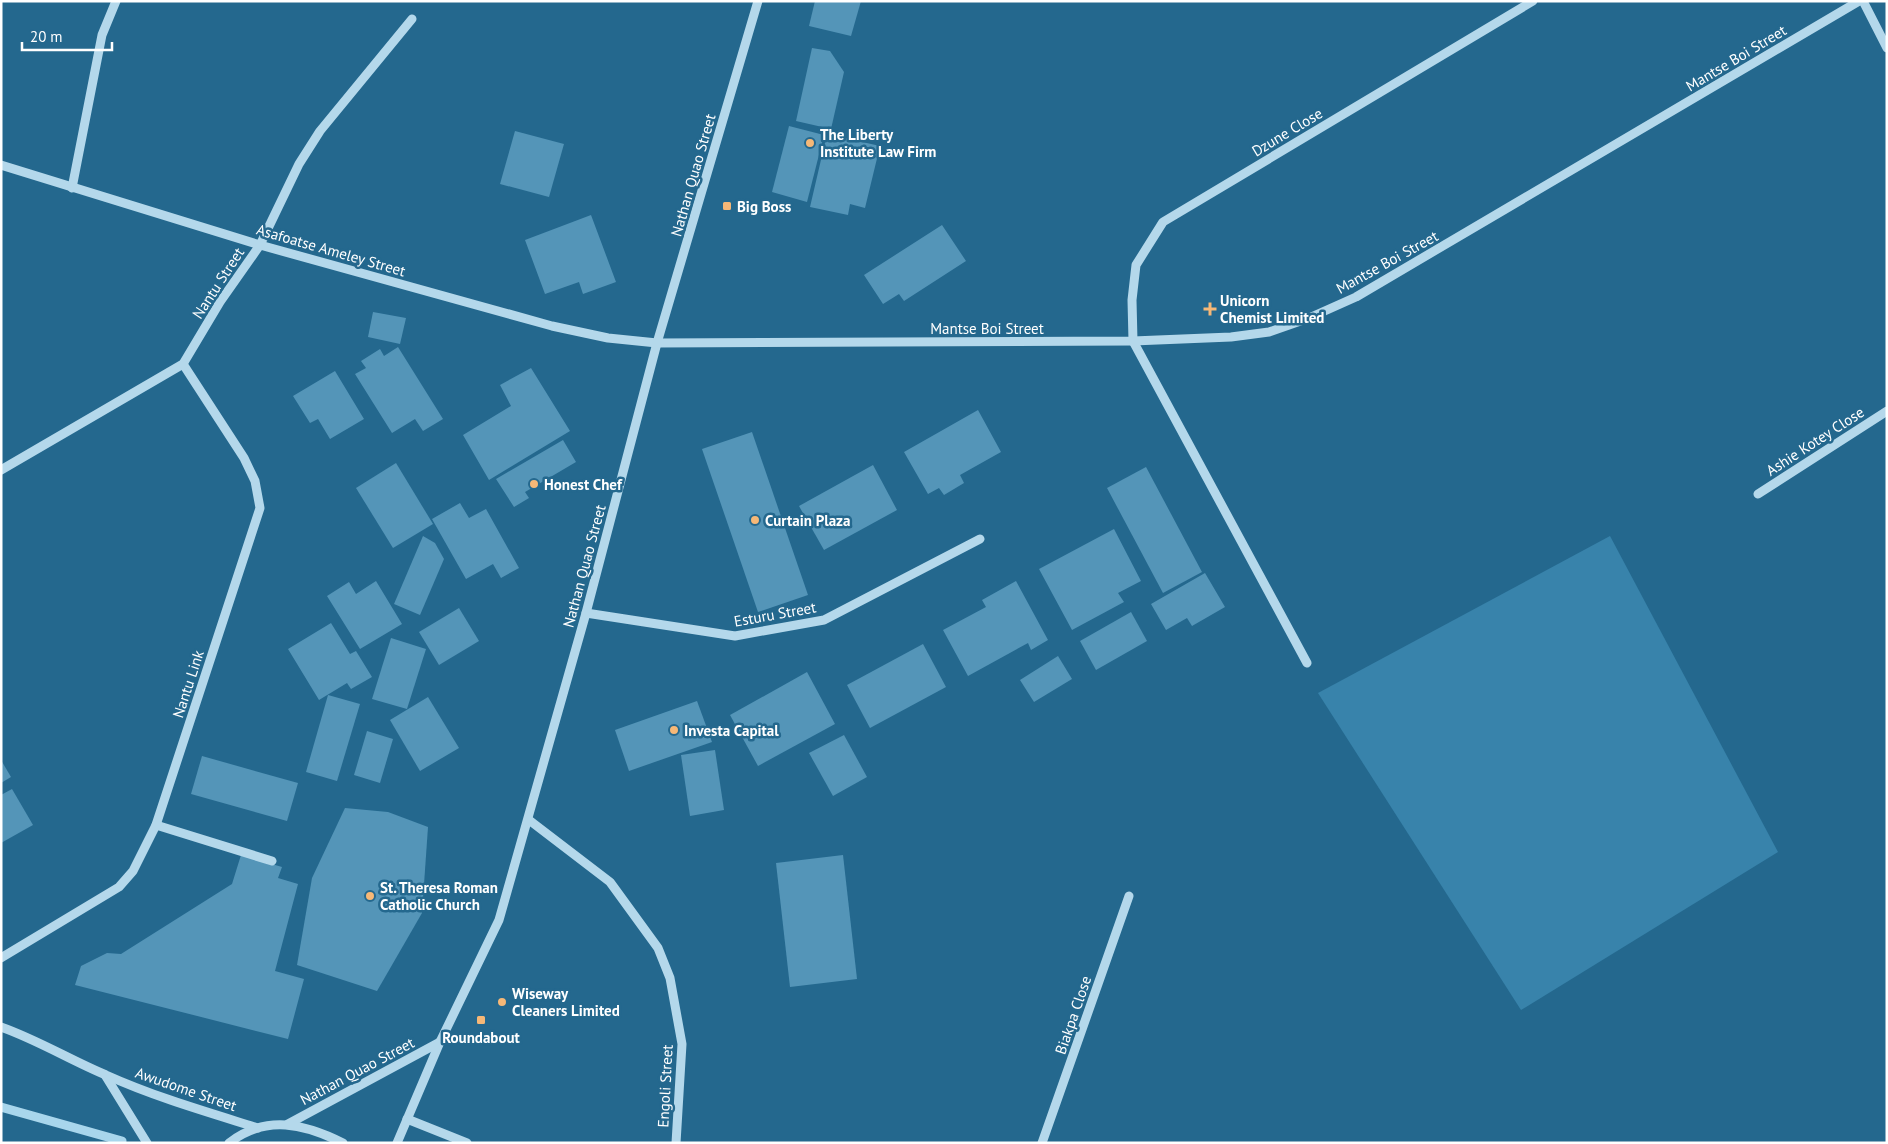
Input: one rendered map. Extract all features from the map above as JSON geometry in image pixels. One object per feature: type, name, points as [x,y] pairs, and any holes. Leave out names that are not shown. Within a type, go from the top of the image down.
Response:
[{"type":"street","points":[[72,188],[102,35],[116,1]]},
{"type":"street","name":"Nathan Quao Street","points":[[397,1143],[440,1042],[499,920],[529,820],[586,613],[657,343],[758,1]]},
{"type":"street","name":"Dzune Close","points":[[1133,341],[1132,300],[1136,265],[1163,222],[1533,1]]},
{"type":"street","points":[[1861,1],[1887,48]]},
{"type":"street","name":"Mantse Boi Street","points":[[657,343],[1133,341],[1231,337],[1269,332],[1309,318],[1356,297],[1861,1]]},
{"type":"street","name":"Nantu Street","points":[[1,470],[183,364],[220,302],[260,245],[299,164],[320,131],[412,20]]},
{"type":"street","name":"Asafoatse Ameley Street","points":[[1,165],[260,245],[552,326],[608,338],[657,343]]},
{"type":"street","points":[[1133,341],[1307,662]]},
{"type":"street","name":"Nantu Link","points":[[1,958],[119,887],[133,871],[156,825],[260,508],[255,481],[248,466],[183,364]]},
{"type":"street","name":"Ashie Kotey Close","points":[[1758,494],[1887,411]]},
{"type":"street","name":"Esturu Street","points":[[586,613],[736,636],[824,620],[980,539]]},
{"type":"street","name":"Engoli Street","points":[[529,820],[610,882],[658,948],[670,978],[682,1044],[676,1143]]},
{"type":"street","points":[[156,825],[272,861]]},
{"type":"street","name":"Biakpa Close","points":[[1042,1143],[1129,896]]},
{"type":"street","name":"Awudome Street","points":[[1,1027],[25,1035],[105,1075],[190,1107],[258,1128]]},
{"type":"street","name":"Nathan Quao Street","points":[[288,1124],[440,1042]]},
{"type":"street","name":"Awudome Street","points":[[105,1075],[147,1143]]},
{"type":"street","points":[[407,1119],[466,1143]]},
{"type":"street","points":[[229,1143],[258,1128],[288,1124],[317,1130],[342,1143]]},
{"type":"shaded area","points":[[1610,536],[1778,852],[1521,1010],[1318,693]]},
{"type":"building","points":[[815,1],[861,1],[851,36],[809,26]]},
{"type":"building","points":[[812,48],[830,51],[844,72],[831,129],[796,121]]},
{"type":"building","points":[[789,126],[824,135],[807,202],[772,192]]},
{"type":"building","points":[[515,131],[564,144],[549,197],[500,184]]},
{"type":"building","points":[[827,134],[880,146],[865,208],[850,204],[848,215],[810,207]]},
{"type":"building","points":[[591,215],[616,282],[583,294],[579,282],[545,294],[525,240]]},
{"type":"building","points":[[942,225],[966,261],[904,301],[899,294],[883,304],[864,275]]},
{"type":"building","points":[[373,312],[406,318],[400,344],[368,337]]},
{"type":"building","points":[[398,347],[443,419],[423,431],[415,419],[392,433],[355,374],[366,368],[361,361],[380,349],[384,356]]},
{"type":"building","points":[[531,368],[570,431],[489,480],[463,435],[511,406],[500,385]]},
{"type":"building","points":[[335,371],[364,419],[330,439],[318,419],[310,423],[293,396]]},
{"type":"building","points":[[978,410],[1001,452],[960,475],[964,483],[944,495],[939,488],[928,494],[904,452]]},
{"type":"building","points":[[752,432],[808,595],[758,612],[702,449]]},
{"type":"building","points":[[563,440],[576,462],[525,492],[529,498],[514,507],[496,479]]},
{"type":"building","points":[[396,463],[433,524],[393,548],[356,488]]},
{"type":"building","points":[[873,465],[897,510],[824,550],[799,506]]},
{"type":"building","points":[[1146,467],[1202,572],[1163,593],[1107,488]]},
{"type":"building","points":[[460,503],[469,518],[486,509],[519,568],[501,578],[493,564],[466,579],[432,519]]},
{"type":"building","points":[[1114,529],[1141,581],[1118,593],[1124,602],[1072,630],[1039,569]]},
{"type":"building","points":[[423,536],[435,543],[444,559],[420,615],[394,604]]},
{"type":"building","points":[[1205,573],[1225,607],[1192,626],[1187,618],[1166,630],[1151,604]]},
{"type":"building","points":[[376,581],[402,624],[360,649],[327,596],[349,582],[356,594]]},
{"type":"building","points":[[1016,581],[1048,640],[1031,650],[1028,643],[968,676],[943,630],[986,607],[982,600]]},
{"type":"building","points":[[459,608],[479,641],[439,665],[419,632]]},
{"type":"building","points":[[1131,612],[1147,641],[1096,670],[1080,641]]},
{"type":"building","points":[[331,623],[350,654],[356,651],[372,677],[351,689],[347,683],[319,700],[288,649]]},
{"type":"building","points":[[391,638],[426,649],[407,709],[372,699]]},
{"type":"building","points":[[923,644],[946,687],[870,728],[847,685]]},
{"type":"building","points":[[1058,656],[1072,679],[1034,702],[1020,680]]},
{"type":"building","points":[[807,672],[835,724],[758,766],[730,715]]},
{"type":"building","points":[[328,695],[360,704],[337,781],[306,772]]},
{"type":"building","points":[[428,697],[459,748],[420,771],[390,720]]},
{"type":"building","points":[[697,701],[712,742],[629,771],[615,730]]},
{"type":"building","points":[[367,731],[393,739],[380,783],[354,775]]},
{"type":"building","points":[[844,735],[867,777],[833,796],[809,753]]},
{"type":"building","points":[[715,750],[724,810],[690,816],[681,755]]},
{"type":"building","points":[[202,756],[298,783],[287,821],[191,794]]},
{"type":"building","points":[[1,760],[11,777],[1,783]]},
{"type":"building","points":[[12,789],[33,825],[1,843],[1,795]]},
{"type":"building","points":[[345,808],[388,812],[428,827],[422,913],[377,991],[297,965],[312,878]]},
{"type":"building","points":[[241,855],[282,867],[278,878],[298,884],[275,971],[304,979],[288,1039],[75,985],[81,966],[107,953],[121,954],[232,884]]},
{"type":"building","points":[[843,855],[857,979],[790,987],[776,863]]},
{"type":"waterway","points":[[1,1107],[122,1141]]},
{"type":"place","name":"The Liberty Institute Law Firm","points":[[810,143]]},
{"type":"place","name":"Big Boss","points":[[727,206]]},
{"type":"place","name":"Unicorn Chemist Limited","points":[[1210,309]]},
{"type":"place","name":"Honest Chef","points":[[534,484]]},
{"type":"place","name":"Curtain Plaza","points":[[755,520]]},
{"type":"place","name":"Investa Capital","points":[[674,730]]},
{"type":"place","name":"St. Theresa Roman Catholic Church","points":[[370,896]]},
{"type":"place","name":"Wiseway Cleaners Limited","points":[[502,1002]]},
{"type":"place","name":"Roundabout","points":[[481,1020]]}]
